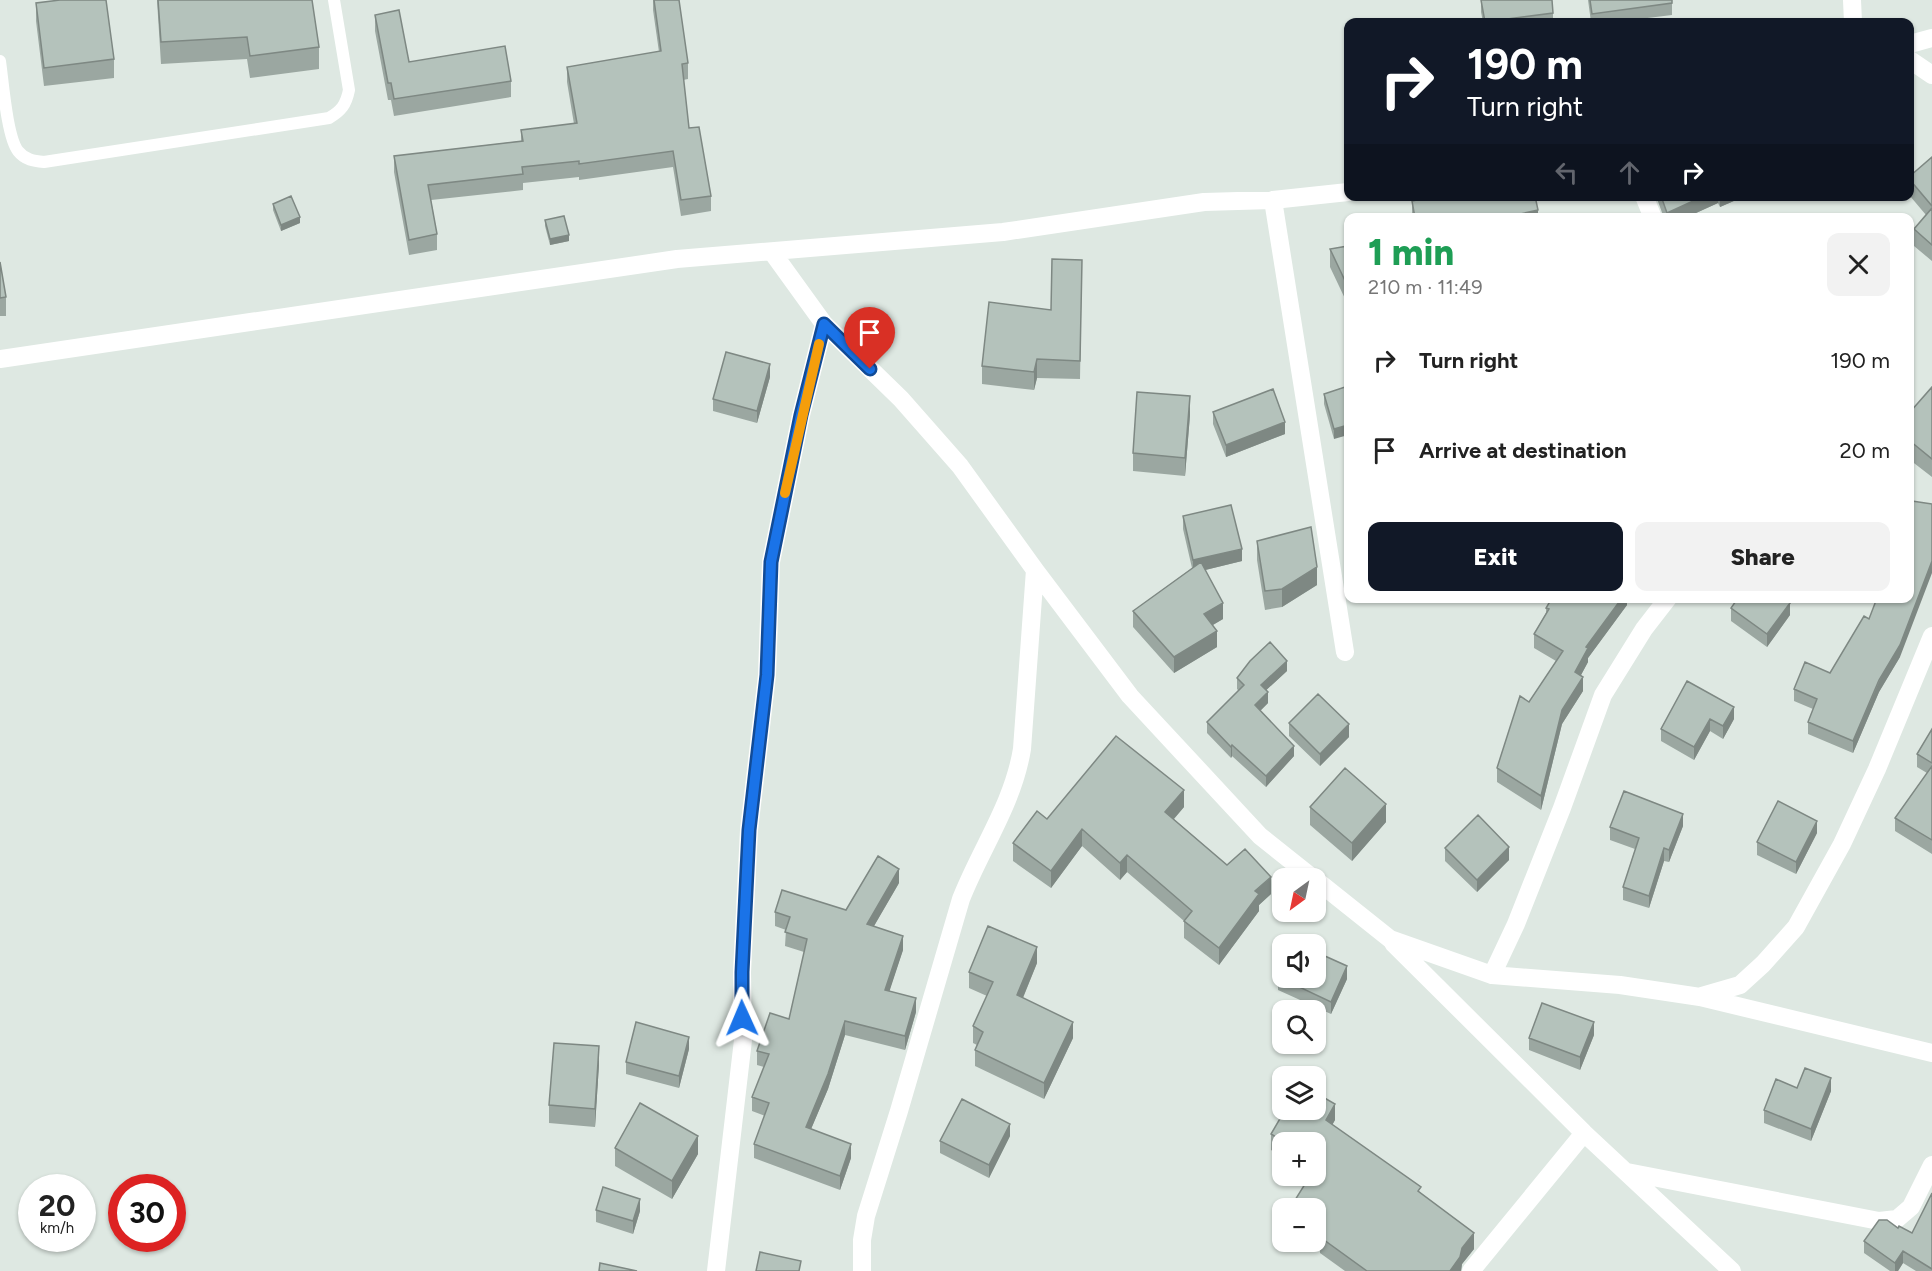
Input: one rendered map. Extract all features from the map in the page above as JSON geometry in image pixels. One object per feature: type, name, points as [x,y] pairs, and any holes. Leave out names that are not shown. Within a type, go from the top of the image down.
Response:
[{"type":"street","points":[[1852,0],[1853,18]]},
{"type":"street","points":[[1914,43],[1932,38]]},
{"type":"street","points":[[1914,63],[1932,75]]},
{"type":"street","points":[[0,359],[677,259],[1003,232],[1204,202],[1273,200],[1344,192]]},
{"type":"street","points":[[1273,200],[1345,652]]},
{"type":"street","points":[[772,252],[824,324],[901,399],[953,458],[1130,696],[1260,836],[1300,868]]},
{"type":"street","points":[[716,1271],[743,1040],[742,972],[749,830],[767,675],[771,562],[801,415],[824,324]]},
{"type":"street","points":[[862,1271],[862,1240],[866,1216],[961,899],[969,877],[1012,791],[1019,767],[1035,570]]},
{"type":"street","points":[[1492,975],[1516,924],[1562,808],[1603,694],[1644,628],[1664,603]]},
{"type":"street","points":[[1700,997],[1740,985],[1763,964],[1796,927],[1842,844],[1877,769],[1932,636]]},
{"type":"street","points":[[1326,889],[1390,939],[1584,1133],[1732,1271]]},
{"type":"street","points":[[1390,939],[1492,975],[1620,986],[1700,997],[1932,1053]]},
{"type":"street","points":[[1471,1271],[1584,1133]]},
{"type":"street","points":[[1625,1172],[1879,1221],[1897,1219],[1911,1208],[1932,1165]]},
{"type":"lane","points":[[0,62],[12,137],[18,151],[29,160],[44,162],[329,118],[340,112],[347,103],[349,90],[334,0]]},
{"type":"building","points":[[60,0],[106,0],[114,59],[44,68],[36,3]]},
{"type":"building","points":[[158,0],[312,0],[319,47],[250,56],[247,37],[161,42]]},
{"type":"building","points":[[654,0],[679,0],[688,63],[682,64],[689,128],[699,127],[711,196],[681,200],[673,151],[579,164],[579,161],[522,167],[523,174],[428,185],[437,234],[409,240],[394,156],[523,141],[521,130],[577,123],[567,67],[661,51]]},
{"type":"building","points":[[1481,0],[1552,0],[1553,13],[1515,18],[1484,18]]},
{"type":"building","points":[[1590,0],[1672,0],[1672,3],[1592,14]]},
{"type":"building","points":[[399,10],[409,62],[505,46],[511,81],[394,99],[391,83],[388,83],[375,15]]},
{"type":"building","points":[[1932,157],[1932,206],[1914,185],[1914,173]]},
{"type":"building","points":[[291,196],[300,217],[281,225],[273,204]]},
{"type":"building","points":[[1412,201],[1536,201],[1538,210],[1524,213],[1414,213]]},
{"type":"building","points":[[1663,201],[1693,201],[1667,213]]},
{"type":"building","points":[[1932,208],[1932,245],[1914,229]]},
{"type":"building","points":[[564,216],[569,235],[550,239],[545,220]]},
{"type":"building","points":[[1344,247],[1344,279],[1330,249]]},
{"type":"building","points":[[1052,259],[1082,260],[1080,361],[1037,359],[1034,372],[982,366],[989,302],[1051,310]]},
{"type":"building","points":[[0,262],[6,297],[0,298]]},
{"type":"building","points":[[726,352],[770,364],[757,411],[713,399]]},
{"type":"building","points":[[1344,387],[1344,426],[1334,429],[1324,394]]},
{"type":"building","points":[[1932,387],[1932,459],[1914,444],[1914,407]]},
{"type":"building","points":[[1273,389],[1285,422],[1226,445],[1213,412]]},
{"type":"building","points":[[1137,392],[1190,396],[1185,458],[1133,453]]},
{"type":"building","points":[[1914,501],[1932,504],[1932,561],[1900,645],[1879,680],[1853,741],[1808,722],[1817,699],[1794,689],[1805,662],[1830,673],[1864,616],[1869,619],[1875,603],[1914,603]]},
{"type":"building","points":[[1231,505],[1242,549],[1193,560],[1183,516]]},
{"type":"building","points":[[1311,527],[1317,567],[1282,589],[1265,591],[1257,541]]},
{"type":"building","points":[[1201,562],[1223,603],[1204,614],[1217,631],[1174,657],[1133,611]]},
{"type":"building","points":[[1549,603],[1618,603],[1586,647],[1588,648],[1575,672],[1583,677],[1562,710],[1541,796],[1497,768],[1520,696],[1529,702],[1563,651],[1534,634],[1549,609],[1546,608]]},
{"type":"building","points":[[1734,603],[1790,603],[1767,634],[1731,608]]},
{"type":"building","points":[[1270,642],[1287,661],[1261,685],[1268,692],[1255,705],[1294,746],[1266,776],[1232,745],[1231,747],[1207,722],[1244,685],[1237,678],[1250,661]]},
{"type":"building","points":[[1687,681],[1734,707],[1723,726],[1710,719],[1694,747],[1661,729]]},
{"type":"building","points":[[1318,694],[1349,724],[1320,754],[1289,723]]},
{"type":"building","points":[[1932,729],[1932,763],[1917,754]]},
{"type":"building","points":[[1116,736],[1184,790],[1165,812],[1227,865],[1245,849],[1271,877],[1255,891],[1259,894],[1219,948],[1184,921],[1192,911],[1127,855],[1120,863],[1082,829],[1051,871],[1013,843],[1037,811],[1047,819]]},
{"type":"building","points":[[1932,766],[1932,840],[1895,818]]},
{"type":"building","points":[[1345,768],[1386,804],[1352,843],[1310,807]]},
{"type":"building","points":[[1624,791],[1683,814],[1669,850],[1664,848],[1649,896],[1623,887],[1639,838],[1610,827]]},
{"type":"building","points":[[1778,801],[1817,821],[1796,862],[1757,842]]},
{"type":"building","points":[[1478,815],[1509,847],[1477,880],[1445,848]]},
{"type":"building","points":[[878,856],[899,869],[867,924],[903,936],[885,990],[916,998],[905,1036],[845,1021],[828,1074],[806,1127],[851,1144],[840,1176],[754,1144],[769,1103],[752,1097],[769,1054],[757,1051],[770,1013],[789,1019],[807,939],[785,932],[790,917],[775,912],[782,890],[846,910]]},
{"type":"building","points":[[988,926],[1037,947],[1017,995],[1073,1022],[1044,1083],[975,1050],[983,1032],[973,1026],[993,982],[969,972]]},
{"type":"building","points":[[1326,957],[1347,966],[1331,1002],[1301,988],[1326,988]]},
{"type":"building","points":[[1542,1003],[1594,1022],[1580,1057],[1529,1038]]},
{"type":"building","points":[[636,1022],[689,1037],[679,1076],[626,1062]]},
{"type":"building","points":[[554,1043],[599,1046],[595,1109],[549,1105]]},
{"type":"building","points":[[1805,1068],[1831,1078],[1811,1129],[1764,1110],[1776,1079],[1797,1088]]},
{"type":"building","points":[[962,1099],[1010,1124],[989,1165],[940,1141]]},
{"type":"building","points":[[1326,1099],[1335,1104],[1326,1120]]},
{"type":"building","points":[[640,1103],[698,1136],[672,1181],[615,1148]]},
{"type":"building","points":[[1279,1120],[1326,1120],[1421,1187],[1418,1191],[1474,1233],[1462,1248],[1460,1257],[1450,1271],[1367,1271],[1326,1241],[1326,1198],[1296,1198],[1304,1186],[1326,1186],[1326,1132],[1272,1132]]},
{"type":"building","points":[[603,1187],[640,1199],[633,1221],[596,1210]]},
{"type":"building","points":[[1932,1193],[1932,1269],[1903,1251],[1895,1263],[1864,1241],[1879,1220],[1887,1220],[1898,1228],[1899,1226],[1912,1233]]},
{"type":"building","points":[[760,1252],[801,1261],[799,1271],[756,1271]]},
{"type":"building","points":[[600,1263],[637,1271],[599,1271]]},
{"type":"slow traffic","points":[[785,493],[819,344]]},
{"type":"route","points":[[742,1018],[749,830],[767,675],[771,562],[801,415],[824,324],[870,369]]}]
